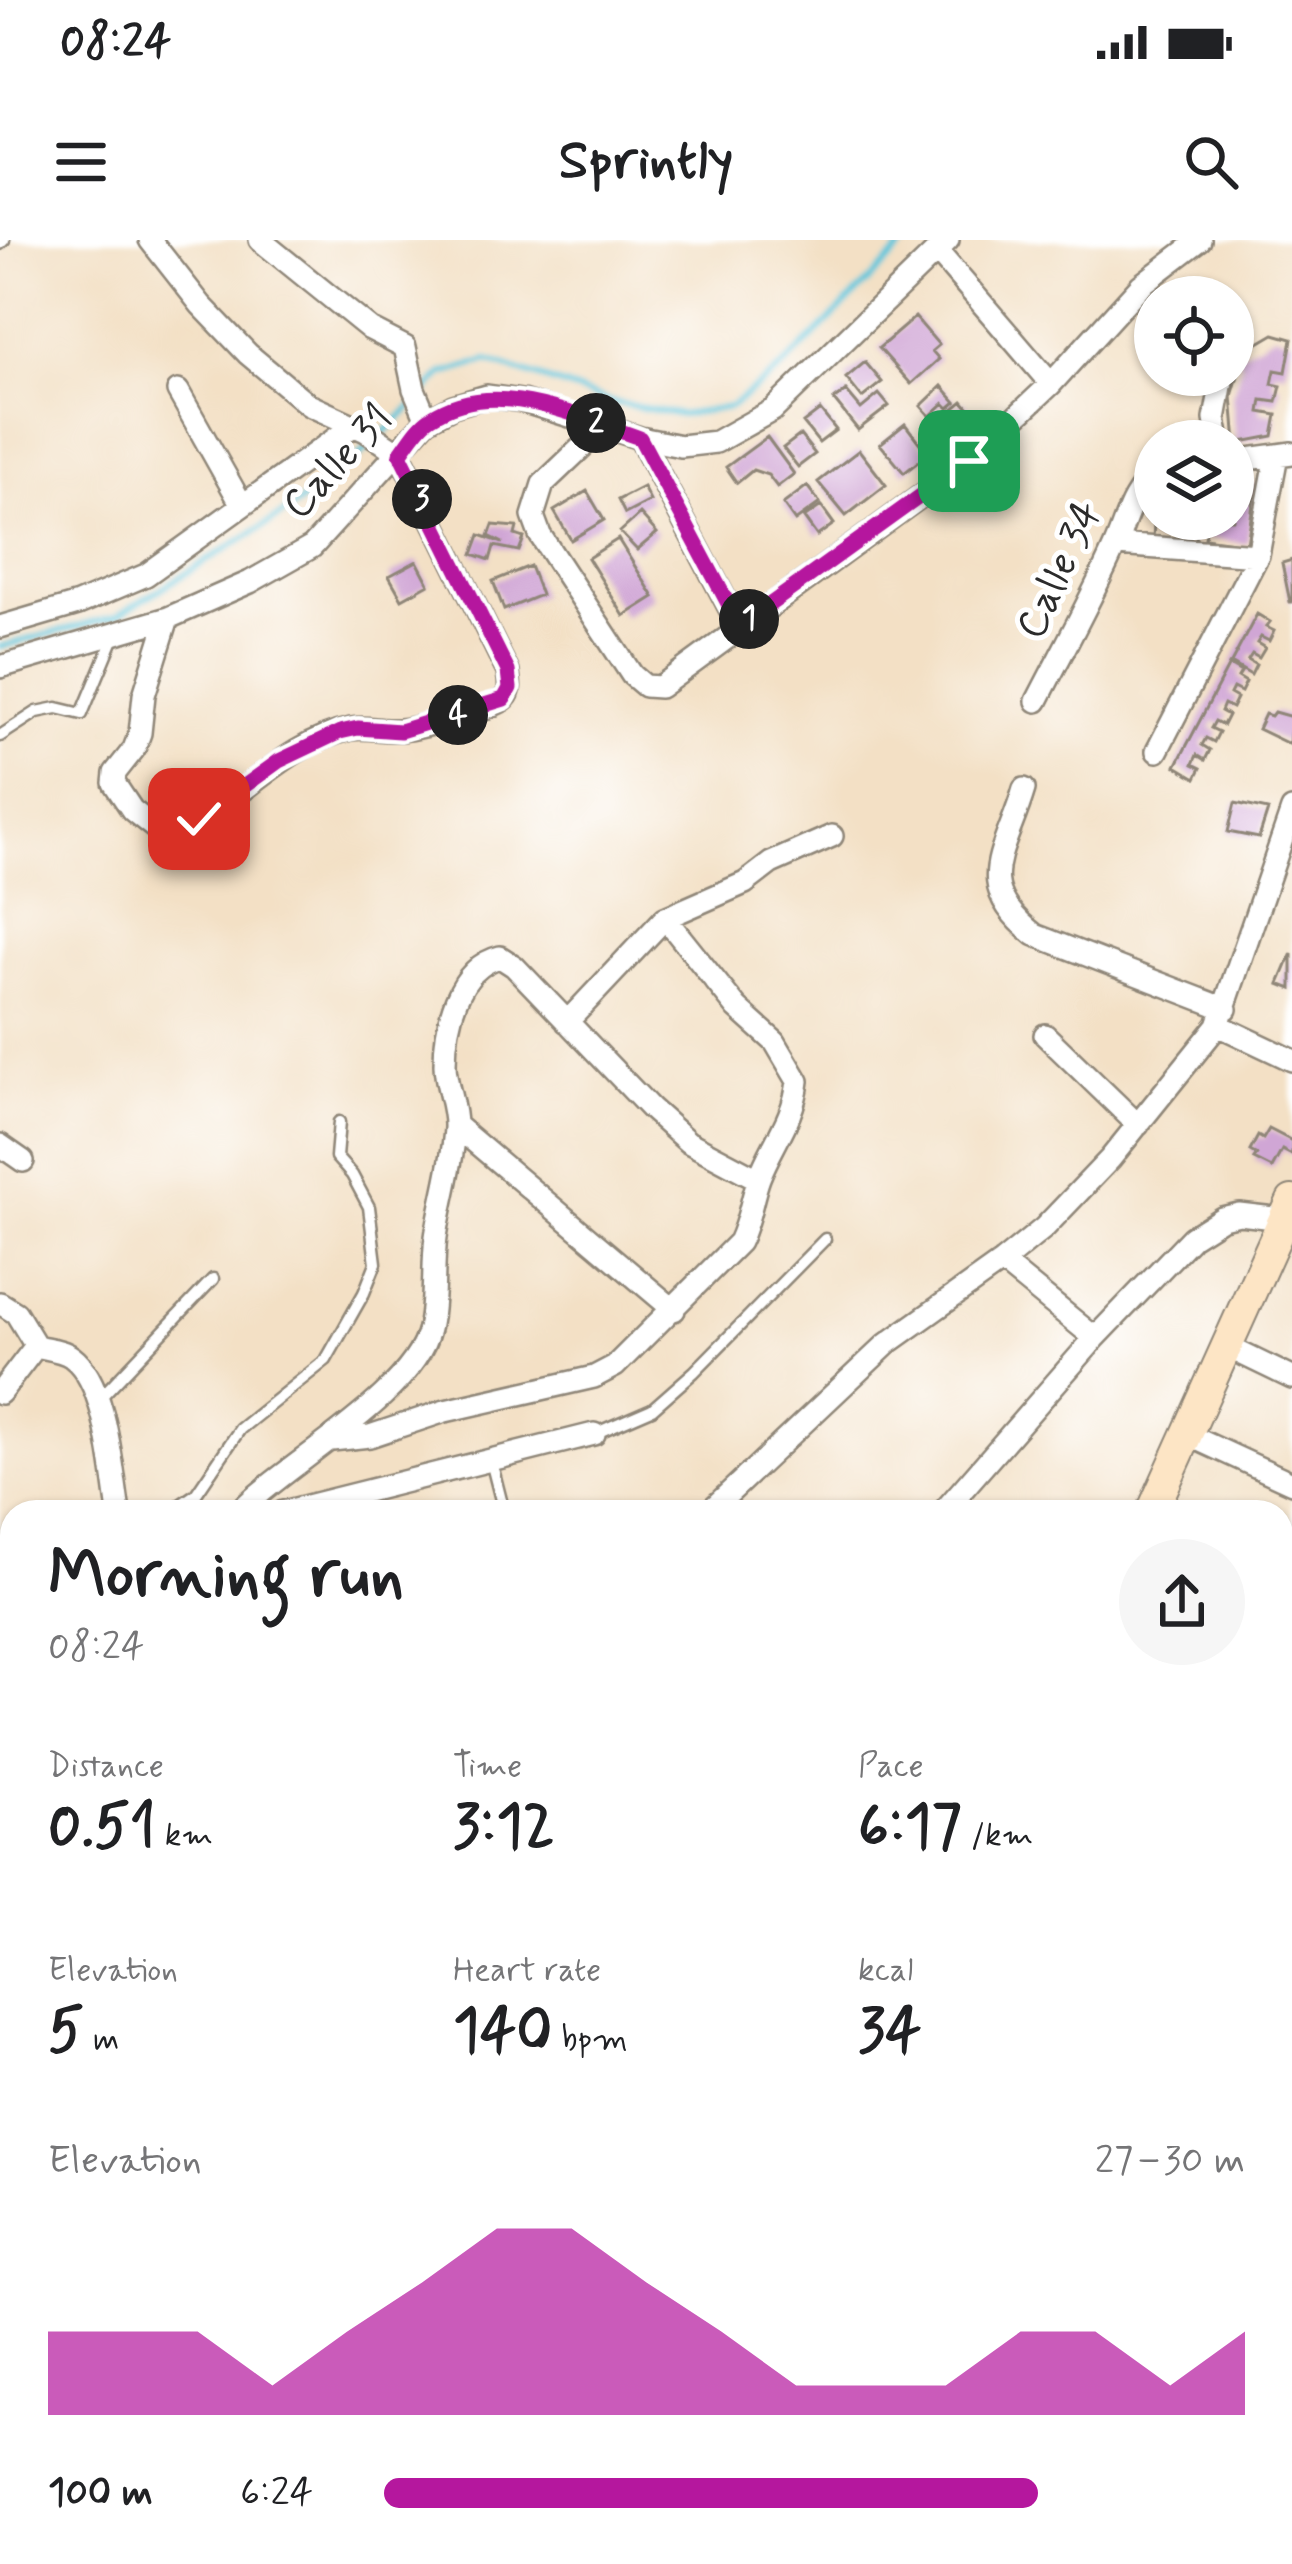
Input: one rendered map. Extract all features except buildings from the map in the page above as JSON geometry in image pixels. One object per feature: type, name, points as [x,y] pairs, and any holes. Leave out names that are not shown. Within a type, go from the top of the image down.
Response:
[{"type":"main road","points":[[1157,1500],[1290,1212]]},
{"type":"street","points":[[151,240],[248,354],[309,405],[396,450],[508,671],[510,688],[504,699],[400,731],[358,728],[340,732],[279,761],[199,819],[165,836],[132,810],[114,783],[115,773],[140,733],[144,695],[169,618]]},
{"type":"street","points":[[260,240],[370,328],[405,347],[422,407]]},
{"type":"street","points":[[604,426],[544,484],[533,516],[540,535],[621,660],[645,686],[660,687],[969,461],[1051,384],[1142,285],[1200,240]]},
{"type":"street","points":[[943,246],[1051,384]]},
{"type":"street","name":"Calle 31","points":[[0,667],[169,618],[312,548],[396,450],[422,407],[487,396],[522,401],[640,438],[681,446],[716,442],[761,418],[943,246]]},
{"type":"street","points":[[178,391],[242,505]]},
{"type":"street","points":[[0,627],[78,604],[146,575],[360,428]]},
{"type":"street","points":[[640,438],[740,626]]},
{"type":"street","points":[[1157,751],[1258,555],[1284,454],[1254,458]]},
{"type":"street","name":"Calle 34","points":[[1037,701],[1116,545],[1134,496]]},
{"type":"street","points":[[1116,545],[1258,555]]},
{"type":"street","points":[[1024,789],[997,864],[996,890],[1015,919],[1035,935],[1222,1017],[1292,1060]]},
{"type":"street","points":[[722,1500],[887,1344],[1044,1228],[1138,1125],[1222,1017],[1292,810]]},
{"type":"street","points":[[567,1022],[664,918],[745,883],[771,863],[832,836]]},
{"type":"street","points":[[332,1440],[370,1436],[445,1411],[594,1377],[615,1366],[739,1242],[751,1216],[758,1179],[789,1120],[798,1082],[775,1042],[736,1008],[664,918]]},
{"type":"street","points":[[254,1500],[332,1440],[399,1377],[429,1333],[436,1236],[455,1125],[445,1066],[450,1021],[456,997],[486,961],[500,958],[514,966],[688,1142],[758,1179]]},
{"type":"street","points":[[1045,1035],[1138,1125]]},
{"type":"street","points":[[455,1125],[674,1310]]},
{"type":"street","points":[[0,1145],[23,1161]]},
{"type":"street","points":[[954,1500],[1192,1237],[1239,1214],[1290,1212]]},
{"type":"street","points":[[1002,1262],[1095,1339]]},
{"type":"street","points":[[0,1303],[16,1313],[36,1346],[69,1354],[87,1372],[98,1400],[117,1500]]},
{"type":"street","points":[[0,1393],[36,1346]]},
{"type":"street","points":[[1228,1348],[1292,1378]]},
{"type":"street","points":[[332,1500],[594,1434]]},
{"type":"street","points":[[1188,1435],[1292,1483]]},
{"type":"lane","points":[[0,736],[37,712],[56,708],[82,714],[115,634]]},
{"type":"lane","points":[[187,1500],[240,1429],[326,1360],[364,1293],[376,1263],[369,1207],[352,1175],[335,1156],[339,1122]]},
{"type":"lane","points":[[594,1434],[652,1409],[825,1239]]},
{"type":"lane","points":[[98,1400],[213,1279]]},
{"type":"lane","points":[[491,1461],[501,1500]]},
{"type":"waterway","points":[[424,394],[443,374],[488,361],[612,402],[681,415],[730,407],[780,370],[910,240]]},
{"type":"waterway","points":[[0,647],[116,616],[290,510],[415,404]]},
{"type":"route","points":[[199,819],[279,761],[340,732],[358,728],[400,731],[504,699],[510,688],[508,671],[400,454],[427,419],[453,406],[487,396],[522,401],[640,438],[740,626],[969,461]]}]
